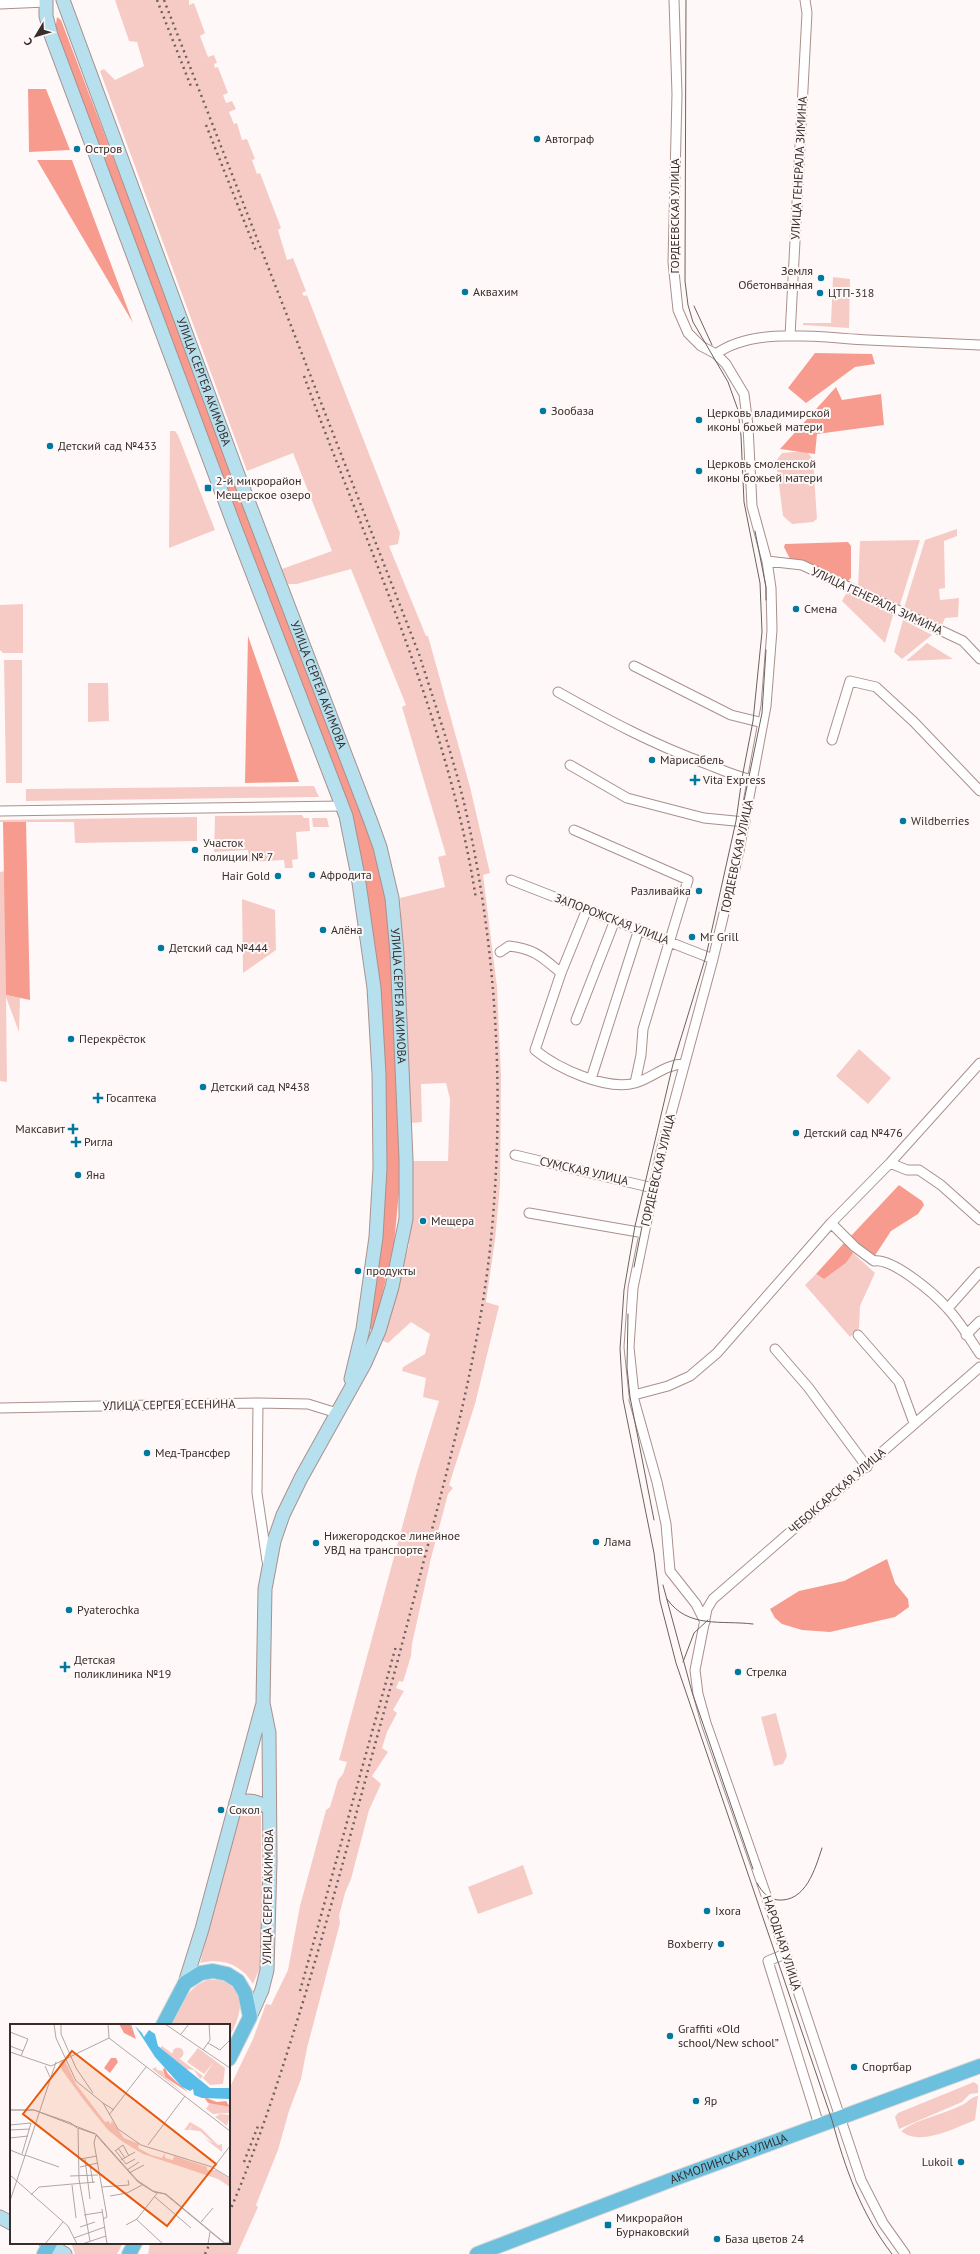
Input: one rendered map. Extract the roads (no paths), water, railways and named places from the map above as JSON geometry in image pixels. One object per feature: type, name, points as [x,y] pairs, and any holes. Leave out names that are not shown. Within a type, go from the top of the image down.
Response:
[{"type":"main road","name":"УЛИЦА СЕРГЕЯ АКИМОВА","points":[[48,0],[46,16],[54,42],[234,525],[343,806],[358,876],[374,988],[379,1074],[380,1168],[376,1230],[363,1329],[347,1392]]},
{"type":"main road","name":"УЛИЦА СЕРГЕЯ АКИМОВА","points":[[64,0],[237,472],[380,847],[388,878],[398,953],[406,1159],[406,1219],[392,1287],[377,1334],[365,1363],[347,1392],[283,1515],[268,1566],[265,1589],[263,1703],[268,1733],[270,1861],[268,1970],[262,1990],[230,2057]]},
{"type":"main road","points":[[363,1329],[366,1334],[372,1336],[377,1334]]},
{"type":"main road","name":"УЛИЦА СЕРГЕЯ АКИМОВА","points":[[164,2024],[185,1983],[202,1929],[263,1703]]},
{"type":"main road","points":[[236,1803],[248,1799],[256,1801],[269,1808]]},
{"type":"main road","points":[[185,1983],[201,1973],[213,1971],[227,1974],[238,1981],[245,1993],[250,2017]]},
{"type":"main road","name":"АКМОЛИНСКАЯ УЛИЦА","points":[[477,2254],[840,2117],[980,2066]]},
{"type":"main road","points":[[0,2217],[10,2222]]},
{"type":"main road","points":[[68,2244],[71,2254]]},
{"type":"main road","points":[[129,2254],[134,2244]]},
{"type":"main road","points":[[140,2254],[141,2244]]},
{"type":"main road","points":[[47,2246],[65,2254]]},
{"type":"street","points":[[0,3],[48,0]]},
{"type":"street","name":"ГОРДЕЕВСКАЯ УЛИЦА","points":[[674,0],[677,94],[673,262],[678,310],[688,333],[700,346],[716,354],[726,364],[744,394],[748,426],[752,506],[767,561],[771,588],[772,630],[763,723],[745,822],[713,959],[661,1151],[632,1295],[629,1347],[634,1398],[659,1489],[666,1524],[670,1571],[696,1604],[705,1622]]},
{"type":"street","name":"УЛИЦА ГЕНЕРАЛА ЗИМИНА","points":[[790,336],[807,12],[805,0]]},
{"type":"street","points":[[716,354],[726,346],[751,339],[790,336],[980,345]]},
{"type":"street","name":"УЛИЦА ГЕНЕРАЛА ЗИМИНА","points":[[767,561],[802,565],[963,641],[980,659]]},
{"type":"street","points":[[634,666],[730,715],[763,723]]},
{"type":"street","points":[[832,740],[850,681],[876,687],[914,722],[980,791]]},
{"type":"street","points":[[558,692],[625,730],[678,754],[742,778],[753,780]]},
{"type":"street","points":[[570,764],[627,798],[704,818],[745,822]]},
{"type":"street","points":[[0,811],[343,806]]},
{"type":"street","points":[[574,830],[688,880],[671,941],[643,1029],[641,1055],[635,1083]]},
{"type":"street","name":"ЗАПОРОЖСКАЯ УЛИЦА","points":[[511,880],[671,941],[713,959]]},
{"type":"street","points":[[587,909],[561,973],[535,1050],[551,1063],[591,1079],[616,1083],[635,1083],[673,1064],[684,1064]]},
{"type":"street","points":[[576,1020],[615,920]]},
{"type":"street","points":[[591,1079],[639,929]]},
{"type":"street","points":[[500,952],[509,946],[527,948],[541,956],[561,973]]},
{"type":"street","points":[[634,1398],[668,1386],[690,1376],[717,1354],[831,1223],[890,1163],[980,1063]]},
{"type":"street","name":"СУМСКАЯ УЛИЦА","points":[[515,1155],[653,1188]]},
{"type":"street","points":[[890,1163],[907,1170],[919,1170],[978,1214]]},
{"type":"street","points":[[529,1213],[644,1233]]},
{"type":"street","points":[[831,1223],[855,1248],[874,1261],[880,1260],[891,1264],[921,1285],[948,1308],[980,1354]]},
{"type":"street","points":[[948,1308],[980,1272]]},
{"type":"street","points":[[966,1335],[980,1321]]},
{"type":"street","points":[[858,1335],[899,1382],[914,1423]]},
{"type":"street","points":[[776,1349],[808,1387],[866,1467]]},
{"type":"street","name":"ЧЕБОКСАРСКАЯ УЛИЦА","points":[[705,1622],[707,1609],[713,1599],[980,1367]]},
{"type":"street","points":[[258,1403],[257,1493],[268,1566]]},
{"type":"street","name":"УЛИЦА СЕРГЕЯ ЕСЕНИНА","points":[[0,1408],[258,1403],[308,1404],[337,1413]]},
{"type":"street","name":"НАРОДНАЯ УЛИЦА","points":[[705,1622],[695,1670],[698,1694],[706,1723],[861,2180],[871,2202],[905,2254]]},
{"type":"street","points":[[785,1954],[768,1960],[819,2125]]},
{"type":"tram line","points":[[686,0],[685,281],[688,305],[693,322],[728,382],[738,410],[741,436],[744,502],[760,583],[762,632],[753,721],[742,778],[736,821],[706,956],[673,1064],[635,1226],[624,1290],[620,1349],[623,1399],[654,1553],[660,1601],[676,1663],[832,2120],[842,2156],[855,2190],[871,2223],[892,2254]]},
{"type":"tram line","points":[[694,306],[712,345]]},
{"type":"tram line","points":[[755,531],[766,587],[766,600]]},
{"type":"tram line","points":[[743,806],[762,713],[766,650]]},
{"type":"tram line","points":[[634,1267],[650,1186]]},
{"type":"tram line","points":[[628,1314],[627,1368],[630,1397],[654,1520]]},
{"type":"tram line","points":[[663,1585],[692,1692],[753,1869]]},
{"type":"tram line","points":[[667,1599],[675,1609],[695,1619],[753,1624]]},
{"type":"tram line","points":[[683,1662],[694,1633],[708,1620]]},
{"type":"tram line","points":[[757,1883],[771,1898],[778,1900],[796,1896],[808,1883],[822,1848]]},
{"type":"railway","points":[[157,0],[192,89]]},
{"type":"railway","points":[[164,0],[419,654],[457,775],[478,869],[492,977],[496,1032],[497,1141],[495,1195],[485,1286],[465,1396],[393,1678],[315,1963],[270,2104],[251,2159],[230,2211]]},
{"type":"railway","points":[[206,125],[256,251]]},
{"type":"railway","points":[[304,376],[379,569],[426,699],[446,765],[463,831],[476,899]]},
{"type":"railway","points":[[300,1991],[396,1646]]},
{"type":"railway","points":[[244,2162],[258,2126]]},
{"type":"railway","points":[[205,2254],[210,2244]]},
{"type":"place","name":"Автограф","points":[[537,139]]},
{"type":"place","name":"Остров","points":[[77,149]]},
{"type":"place","name":"Земля Обетонванная","points":[[821,278]]},
{"type":"place","name":"Аквахим","points":[[465,292]]},
{"type":"place","name":"ЦТП-318","points":[[820,293]]},
{"type":"place","name":"Зообаза","points":[[543,411]]},
{"type":"place","name":"Церковь владимирской иконы божьей матери","points":[[699,420]]},
{"type":"place","name":"Детский сад №433","points":[[50,446]]},
{"type":"place","name":"Церковь смоленской иконы божьей матери","points":[[699,471]]},
{"type":"place","name":"2-й микрорайон Мещерское озеро","points":[[208,488]]},
{"type":"place","name":"Смена","points":[[796,609]]},
{"type":"place","name":"Марисабель","points":[[652,760]]},
{"type":"place","name":"Vita Express","points":[[695,780]]},
{"type":"place","name":"Wildberries","points":[[903,821]]},
{"type":"place","name":"Участок полиции № 7","points":[[195,850]]},
{"type":"place","name":"Афродита","points":[[312,875]]},
{"type":"place","name":"Hair Gold","points":[[278,876]]},
{"type":"place","name":"Разливайка","points":[[699,891]]},
{"type":"place","name":"Алёна","points":[[323,930]]},
{"type":"place","name":"Mr Grill","points":[[692,937]]},
{"type":"place","name":"Детский сад №444","points":[[161,948]]},
{"type":"place","name":"Перекрёсток","points":[[71,1039]]},
{"type":"place","name":"Детский сад №438","points":[[203,1087]]},
{"type":"place","name":"Госаптека","points":[[98,1098]]},
{"type":"place","name":"Максавит","points":[[73,1129]]},
{"type":"place","name":"Детский сад №476","points":[[796,1133]]},
{"type":"place","name":"Ригла","points":[[76,1142]]},
{"type":"place","name":"Яна","points":[[78,1175]]},
{"type":"place","name":"Мещера","points":[[423,1221]]},
{"type":"place","name":"продукты","points":[[358,1271]]},
{"type":"place","name":"Мед-Трансфер","points":[[147,1453]]},
{"type":"place","name":"Лама","points":[[596,1542]]},
{"type":"place","name":"Нижегородское линейное УВД на транспорте","points":[[316,1543]]},
{"type":"place","name":"Pyaterochka","points":[[69,1610]]},
{"type":"place","name":"Детская поликлиника №19","points":[[65,1667]]},
{"type":"place","name":"Стрелка","points":[[738,1672]]},
{"type":"place","name":"Сокол","points":[[221,1810]]},
{"type":"place","name":"Ixora","points":[[707,1911]]},
{"type":"place","name":"Boxberry","points":[[721,1944]]},
{"type":"place","name":"Graffiti «Old school/New school”","points":[[670,2036]]},
{"type":"place","name":"Спортбар","points":[[854,2067]]},
{"type":"place","name":"Яр","points":[[696,2101]]},
{"type":"place","name":"Lukoil","points":[[961,2162]]},
{"type":"place","name":"Микрорайон Бурнаковский","points":[[608,2225]]},
{"type":"place","name":"База цветов 24","points":[[717,2239]]}]
